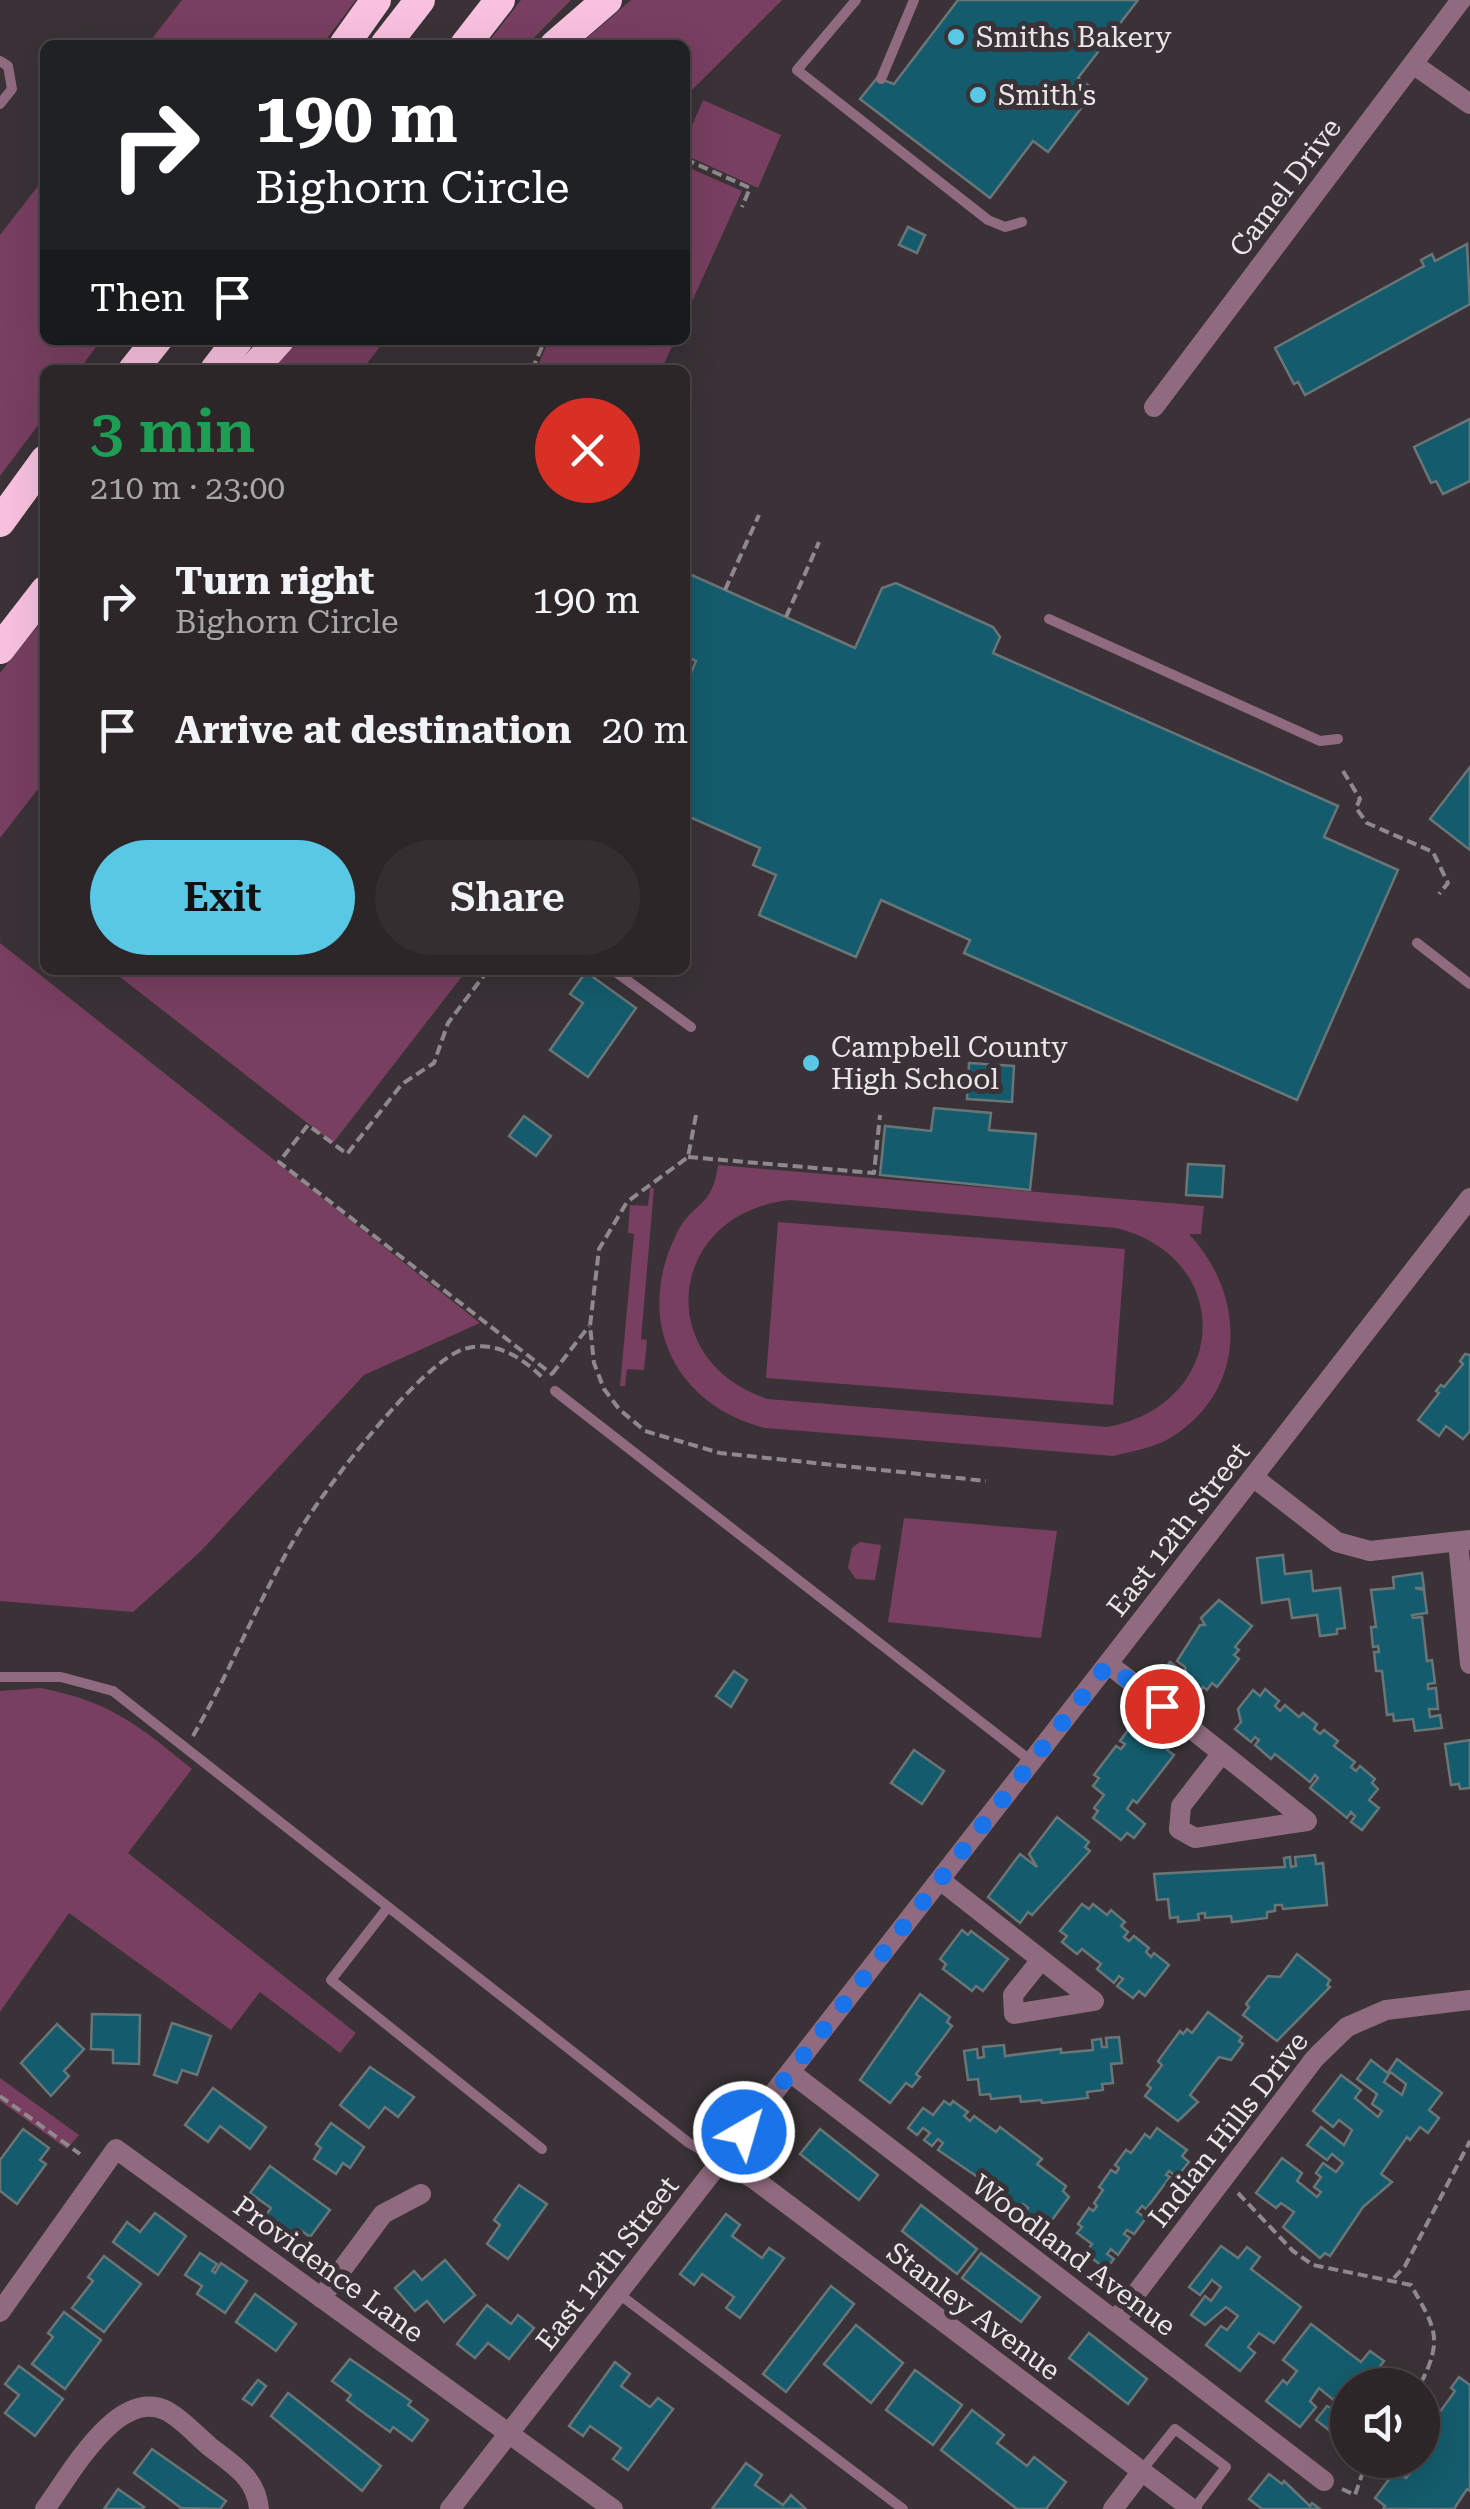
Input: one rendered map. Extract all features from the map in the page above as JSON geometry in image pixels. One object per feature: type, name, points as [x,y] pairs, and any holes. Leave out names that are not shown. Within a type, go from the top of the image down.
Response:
[{"type":"highway","points":[[348,40],[376,0]]},
{"type":"highway","points":[[390,40],[420,0]]},
{"type":"highway","points":[[469,40],[500,0]]},
{"type":"highway","points":[[561,40],[608,0]]},
{"type":"highway","points":[[138,365],[153,345]]},
{"type":"highway","points":[[219,365],[234,345]]},
{"type":"highway","points":[[256,365],[274,345]]},
{"type":"highway","points":[[0,522],[40,467]]},
{"type":"highway","points":[[0,542],[40,490]]},
{"type":"highway","points":[[0,652],[40,598]]},
{"type":"highway","points":[[0,652],[40,608]]},
{"type":"street","name":"Camel Drive","points":[[1154,407],[1462,0]]},
{"type":"street","points":[[1412,64],[1470,104]]},
{"type":"street","name":"East 12th Street","points":[[450,2509],[1470,1198]]},
{"type":"street","points":[[1254,1478],[1337,1542],[1370,1551],[1464,1541],[1470,1664]]},
{"type":"street","points":[[1108,1664],[1222,1753],[1307,1821],[1195,1838],[1180,1829],[1181,1806],[1222,1753]]},
{"type":"street","points":[[940,1880],[1040,1960]]},
{"type":"street","name":"Indian Hills Drive","points":[[1115,2321],[1316,2058],[1346,2027],[1386,2010],[1470,2000]]},
{"type":"street","name":"Woodland Avenue","points":[[790,2072],[1324,2481]]},
{"type":"street","name":"Providence Lane","points":[[0,2312],[116,2149],[613,2509]]},
{"type":"street","name":"Stanley Avenue","points":[[720,2161],[754,2180],[1193,2509]]},
{"type":"street","points":[[321,2298],[383,2214],[420,2194]]},
{"type":"street","points":[[45,2509],[105,2428],[122,2414],[146,2406],[167,2412],[251,2480],[259,2509]]},
{"type":"street","points":[[1113,2509],[1142,2471]]},
{"type":"lane","points":[[856,0],[797,70],[988,220],[1005,226],[1022,222]]},
{"type":"lane","points":[[881,79],[914,0]]},
{"type":"lane","points":[[0,62],[8,66],[12,88],[0,104]]},
{"type":"lane","points":[[1049,619],[1320,741],[1338,739]]},
{"type":"lane","points":[[1416,943],[1470,984]]},
{"type":"lane","points":[[620,975],[691,1027]]},
{"type":"lane","points":[[555,1391],[1032,1762]]},
{"type":"lane","points":[[0,1677],[61,1677],[113,1691],[689,2143],[720,2161]]},
{"type":"lane","points":[[388,1907],[331,1980],[542,2148]]},
{"type":"lane","points":[[618,2293],[903,2509]]},
{"type":"lane","points":[[1142,2471],[1175,2429],[1226,2467],[1193,2509]]},
{"type":"path","points":[[690,161],[750,188],[742,207]]},
{"type":"path","points":[[726,590],[759,516]]},
{"type":"path","points":[[786,617],[819,542]]},
{"type":"path","points":[[1342,771],[1360,799],[1356,808],[1367,824],[1433,852],[1448,883],[1439,894]]},
{"type":"path","points":[[484,975],[448,1023],[434,1063],[402,1084],[346,1154],[308,1125],[280,1162],[552,1374],[590,1326]]},
{"type":"path","points":[[688,1157],[696,1115]]},
{"type":"path","points":[[880,1115],[874,1173],[688,1157],[646,1184],[611,1224],[599,1249],[590,1326],[594,1363],[618,1409],[644,1431],[661,1438],[680,1438],[720,1453],[986,1481]]},
{"type":"path","points":[[187,1747],[298,1532],[381,1423],[422,1378],[462,1349],[484,1346],[506,1350],[531,1367],[555,1391]]},
{"type":"path","points":[[0,2096],[80,2154]]},
{"type":"path","points":[[1394,2278],[1405,2266],[1470,2141]]},
{"type":"path","points":[[1220,2181],[1247,2200],[1293,2251],[1313,2265],[1394,2278],[1411,2285],[1438,2343],[1427,2368]]},
{"type":"path","points":[[1355,2495],[1361,2478]]},
{"type":"shaded area","points":[[182,0],[356,0],[326,40],[151,40]]},
{"type":"shaded area","points":[[521,0],[571,0],[532,40],[490,40]]},
{"type":"shaded area","points":[[631,0],[782,0],[690,92],[690,40],[585,40]]},
{"type":"shaded area","points":[[703,100],[781,135],[758,188],[690,157],[690,130]]},
{"type":"shaded area","points":[[690,168],[742,191],[690,306]]},
{"type":"shaded area","points":[[40,183],[40,345],[97,345],[83,365],[40,365],[40,423],[0,476],[0,235]]},
{"type":"shaded area","points":[[294,345],[381,345],[366,365],[276,365]]},
{"type":"shaded area","points":[[547,345],[673,345],[663,365],[538,365]]},
{"type":"shaded area","points":[[40,623],[40,786],[0,838],[0,673]]},
{"type":"shaded area","points":[[0,943],[480,1323],[364,1375],[200,1552],[133,1612],[0,1601]]},
{"type":"shaded area","points":[[117,975],[463,975],[333,1143]]},
{"type":"shaded area","points":[[718,1165],[1204,1206],[1201,1234],[1189,1234],[1208,1258],[1229,1312],[1226,1368],[1215,1394],[1197,1417],[1172,1437],[1151,1447],[1113,1456],[765,1428],[733,1417],[707,1400],[686,1379],[671,1355],[662,1327],[659,1298],[664,1267],[676,1235],[707,1198]],"holes":[[[790,1200],[1116,1228],[1155,1244],[1183,1268],[1198,1298],[1203,1330],[1196,1362],[1177,1391],[1148,1413],[1107,1427],[768,1399],[730,1380],[705,1354],[691,1323],[689,1290],[698,1259],[718,1231],[749,1211]]]},
{"type":"shaded area","points":[[650,1188],[654,1188],[641,1339],[647,1340],[644,1370],[627,1369],[625,1386],[620,1386],[634,1234],[628,1233],[630,1205],[648,1206]]},
{"type":"shaded area","points":[[778,1222],[1125,1249],[1113,1405],[766,1378]]},
{"type":"shaded area","points":[[904,1518],[1057,1531],[1041,1638],[888,1622]]},
{"type":"shaded area","points":[[860,1542],[881,1545],[875,1580],[856,1579],[848,1568],[852,1548]]},
{"type":"shaded area","points":[[40,1688],[86,1700],[122,1717],[192,1769],[128,1853],[356,2033],[340,2053],[260,1992],[231,2030],[69,1913],[0,2012],[0,1691]]},
{"type":"shaded area","points":[[0,2078],[79,2135],[67,2149],[0,2101]]},
{"type":"building","name":"Smith's","points":[[958,0],[1138,0],[1078,78],[1095,90],[1048,152],[1033,141],[990,198],[860,99],[877,78],[894,84]]},
{"type":"building","points":[[908,227],[925,235],[917,253],[899,245]]},
{"type":"building","points":[[1467,244],[1470,304],[1305,395],[1298,382],[1294,384],[1275,348],[1424,266],[1421,260],[1432,254],[1435,261]]},
{"type":"building","points":[[1470,419],[1470,481],[1443,494],[1436,481],[1431,483],[1414,447]]},
{"type":"building","points":[[690,574],[855,648],[882,588],[896,583],[993,627],[1000,637],[993,653],[1338,806],[1324,837],[1398,870],[1297,1100],[964,953],[970,940],[881,900],[856,957],[759,915],[776,875],[753,865],[760,848],[690,817],[690,675],[696,661],[690,658]]},
{"type":"building","points":[[1470,767],[1470,850],[1430,819]]},
{"type":"building","points":[[584,975],[590,975],[636,1008],[588,1077],[550,1050],[583,1003],[570,994]]},
{"type":"building","points":[[969,1063],[1014,1066],[1012,1102],[967,1099]]},
{"type":"building","points":[[934,1108],[991,1113],[989,1130],[1036,1134],[1030,1190],[880,1175],[885,1126],[931,1131]]},
{"type":"building","points":[[524,1116],[551,1136],[536,1156],[509,1136]]},
{"type":"building","points":[[1188,1164],[1224,1166],[1222,1197],[1186,1195]]},
{"type":"building","points":[[1465,1354],[1470,1355],[1470,1431],[1463,1439],[1446,1426],[1439,1436],[1418,1420],[1439,1393],[1436,1391],[1463,1364],[1460,1361]]},
{"type":"building","points":[[1283,1555],[1285,1574],[1311,1571],[1313,1591],[1340,1588],[1345,1628],[1337,1629],[1337,1634],[1320,1636],[1317,1615],[1292,1618],[1289,1599],[1262,1603],[1257,1558]]},
{"type":"building","points":[[1422,1573],[1424,1588],[1415,1588],[1424,1590],[1427,1613],[1412,1615],[1422,1617],[1427,1661],[1432,1660],[1435,1683],[1428,1684],[1428,1689],[1436,1688],[1438,1709],[1429,1709],[1430,1717],[1440,1715],[1442,1728],[1415,1731],[1413,1719],[1394,1721],[1393,1714],[1387,1715],[1382,1671],[1376,1671],[1374,1652],[1379,1652],[1378,1646],[1373,1647],[1371,1627],[1376,1627],[1371,1590],[1394,1588],[1393,1577]]},
{"type":"building","points":[[1219,1600],[1252,1626],[1235,1647],[1239,1650],[1234,1655],[1239,1659],[1217,1687],[1212,1683],[1207,1690],[1203,1687],[1186,1709],[1154,1683],[1170,1662],[1186,1674],[1185,1667],[1177,1661],[1200,1625],[1205,1625],[1201,1618]]},
{"type":"building","points":[[734,1671],[747,1680],[731,1707],[716,1696]]},
{"type":"building","points":[[1265,1689],[1279,1701],[1275,1706],[1280,1711],[1285,1705],[1299,1717],[1303,1713],[1317,1724],[1314,1729],[1320,1734],[1324,1730],[1338,1741],[1334,1746],[1355,1762],[1351,1767],[1356,1771],[1360,1766],[1375,1779],[1372,1783],[1378,1789],[1369,1800],[1379,1808],[1362,1830],[1351,1822],[1355,1816],[1351,1812],[1347,1818],[1310,1788],[1318,1778],[1315,1775],[1310,1782],[1275,1754],[1271,1759],[1255,1745],[1259,1740],[1255,1737],[1251,1742],[1235,1729],[1241,1722],[1238,1709],[1253,1690],[1260,1696]]},
{"type":"building","points":[[1142,1722],[1171,1745],[1167,1750],[1174,1755],[1137,1803],[1133,1800],[1127,1809],[1145,1824],[1134,1838],[1127,1833],[1121,1840],[1093,1818],[1098,1811],[1094,1808],[1104,1795],[1093,1786],[1099,1778],[1094,1775],[1116,1746],[1121,1749],[1125,1744],[1120,1741],[1131,1726],[1136,1730]]},
{"type":"building","points":[[1470,1740],[1470,1788],[1460,1789],[1459,1784],[1451,1785],[1445,1744]]},
{"type":"building","points":[[914,1750],[944,1771],[922,1804],[891,1783]]},
{"type":"building","points":[[1057,1817],[1089,1842],[1085,1847],[1090,1851],[1032,1915],[1028,1912],[1020,1923],[988,1897],[1020,1854],[1037,1867],[1029,1854]]},
{"type":"building","points":[[1315,1855],[1316,1864],[1323,1863],[1327,1905],[1283,1909],[1282,1905],[1275,1905],[1275,1911],[1267,1912],[1267,1918],[1232,1922],[1231,1916],[1205,1918],[1205,1913],[1198,1914],[1199,1920],[1178,1922],[1178,1917],[1170,1918],[1168,1899],[1157,1900],[1154,1874],[1285,1867],[1284,1858],[1290,1857],[1291,1867],[1296,1866],[1295,1857]]},
{"type":"building","points":[[1082,1904],[1089,1909],[1093,1904],[1107,1915],[1111,1910],[1125,1922],[1121,1926],[1128,1932],[1124,1937],[1129,1941],[1134,1936],[1149,1948],[1146,1952],[1151,1957],[1154,1953],[1169,1965],[1145,1996],[1139,1991],[1133,1998],[1117,1986],[1123,1979],[1119,1976],[1114,1983],[1097,1969],[1101,1964],[1082,1949],[1077,1954],[1062,1942],[1067,1936],[1060,1931]]},
{"type":"building","points":[[962,1930],[968,1935],[971,1931],[1008,1959],[983,1991],[976,1986],[972,1991],[943,1969],[946,1964],[940,1959]]},
{"type":"building","points":[[1297,1954],[1330,1980],[1330,1987],[1277,2041],[1243,2015],[1249,2007],[1246,2004],[1268,1976],[1280,1977]]},
{"type":"building","points":[[920,1994],[950,2017],[947,2022],[952,2026],[916,2074],[920,2077],[912,2087],[906,2083],[890,2103],[860,2080]]},
{"type":"building","points":[[1208,2012],[1242,2037],[1239,2041],[1243,2044],[1231,2060],[1219,2057],[1190,2095],[1198,2102],[1178,2121],[1145,2096],[1151,2088],[1147,2085],[1162,2065],[1158,2061],[1180,2031],[1183,2034],[1187,2029],[1192,2033]]},
{"type":"building","points":[[92,2014],[140,2015],[139,2064],[113,2063],[113,2050],[91,2049]]},
{"type":"building","points":[[172,2023],[211,2036],[197,2075],[182,2070],[177,2083],[154,2075]]},
{"type":"building","points":[[57,2024],[84,2049],[64,2071],[69,2076],[51,2096],[21,2063]]},
{"type":"building","points":[[1119,2037],[1122,2063],[1111,2064],[1113,2083],[1102,2084],[1103,2090],[1087,2092],[1088,2098],[1042,2103],[1021,2102],[1020,2096],[991,2099],[990,2094],[980,2095],[978,2079],[968,2080],[964,2051],[977,2049],[978,2058],[984,2057],[983,2047],[1004,2045],[1005,2056],[1061,2049],[1061,2053],[1093,2050],[1092,2040],[1101,2039],[1102,2047],[1107,2047],[1106,2038]]},
{"type":"building","points":[[1397,2059],[1442,2093],[1429,2110],[1439,2118],[1428,2133],[1420,2127],[1410,2140],[1407,2137],[1381,2174],[1392,2182],[1363,2207],[1330,2256],[1325,2253],[1320,2258],[1283,2227],[1294,2212],[1281,2203],[1276,2208],[1256,2193],[1282,2158],[1302,2173],[1297,2181],[1317,2197],[1321,2192],[1314,2187],[1321,2177],[1316,2173],[1323,2163],[1336,2172],[1343,2163],[1332,2154],[1327,2160],[1307,2145],[1321,2127],[1344,2145],[1352,2130],[1339,2120],[1333,2127],[1313,2111],[1341,2075],[1361,2090],[1355,2098],[1378,2117],[1382,2111],[1372,2104],[1377,2094],[1357,2079],[1371,2060],[1389,2074],[1384,2082],[1402,2095],[1406,2084],[1389,2071]]},
{"type":"building","points":[[370,2067],[414,2097],[398,2117],[385,2107],[369,2128],[340,2105]]},
{"type":"building","points":[[213,2088],[266,2127],[250,2149],[220,2126],[208,2142],[185,2125]]},
{"type":"building","points":[[944,2101],[950,2105],[953,2101],[968,2112],[964,2116],[970,2121],[974,2116],[996,2132],[1000,2127],[1042,2159],[1037,2164],[1066,2186],[1063,2191],[1069,2197],[1049,2224],[1044,2220],[1038,2227],[1022,2215],[1028,2208],[1023,2204],[1017,2211],[1001,2199],[1004,2195],[938,2150],[943,2143],[938,2139],[932,2146],[924,2140],[930,2133],[923,2128],[917,2135],[908,2128],[923,2108],[933,2115]]},
{"type":"building","points":[[331,2123],[364,2147],[350,2168],[343,2163],[336,2174],[314,2159],[321,2148],[316,2144]]},
{"type":"building","points":[[1157,2128],[1187,2150],[1182,2156],[1189,2162],[1177,2177],[1169,2171],[1166,2175],[1170,2177],[1146,2209],[1142,2206],[1137,2212],[1146,2218],[1134,2234],[1127,2230],[1124,2234],[1130,2238],[1118,2255],[1111,2249],[1107,2254],[1114,2259],[1106,2269],[1085,2253],[1092,2244],[1077,2233],[1082,2227],[1078,2224],[1089,2208],[1093,2211],[1097,2206],[1094,2203],[1103,2190],[1099,2187],[1111,2170],[1116,2173],[1119,2168],[1115,2165],[1126,2150],[1131,2153],[1145,2134],[1150,2138]]},
{"type":"building","points":[[23,2129],[49,2148],[40,2160],[46,2164],[17,2204],[0,2191],[0,2160]]},
{"type":"building","points":[[820,2129],[878,2175],[859,2200],[800,2154]]},
{"type":"building","points":[[270,2166],[330,2210],[310,2237],[299,2229],[294,2236],[266,2215],[271,2208],[250,2193]]},
{"type":"building","points":[[519,2185],[547,2204],[508,2259],[487,2244],[500,2225],[494,2220]]},
{"type":"building","points":[[921,2205],[977,2249],[957,2274],[902,2231]]},
{"type":"building","points":[[155,2213],[186,2236],[158,2275],[113,2242],[127,2222],[140,2232]]},
{"type":"building","points":[[726,2214],[740,2225],[732,2236],[762,2258],[769,2248],[784,2258],[740,2318],[726,2308],[734,2297],[702,2274],[694,2285],[680,2274]]},
{"type":"building","points":[[1221,2246],[1238,2258],[1247,2247],[1260,2257],[1251,2269],[1301,2307],[1274,2343],[1259,2333],[1248,2347],[1255,2353],[1240,2371],[1206,2345],[1221,2326],[1227,2330],[1238,2316],[1226,2307],[1205,2325],[1191,2315],[1205,2296],[1211,2301],[1221,2287],[1212,2280],[1200,2295],[1189,2287]]},
{"type":"building","points":[[200,2253],[217,2264],[212,2271],[215,2273],[221,2263],[247,2281],[225,2313],[197,2294],[202,2286],[185,2275]]},
{"type":"building","points":[[981,2253],[1040,2297],[1021,2322],[962,2278]]},
{"type":"building","points":[[104,2256],[141,2284],[104,2332],[72,2308],[93,2281],[88,2277]]},
{"type":"building","points":[[445,2260],[475,2295],[444,2322],[427,2301],[415,2311],[395,2288],[414,2271],[422,2280]]},
{"type":"building","points":[[831,2286],[854,2304],[786,2392],[763,2374]]},
{"type":"building","points":[[255,2294],[296,2324],[276,2351],[236,2322]]},
{"type":"building","points":[[487,2305],[511,2324],[518,2315],[534,2328],[509,2359],[488,2343],[475,2358],[457,2344]]},
{"type":"building","points":[[64,2312],[101,2340],[65,2389],[32,2364],[53,2337],[48,2333]]},
{"type":"building","points":[[1311,2324],[1361,2362],[1370,2351],[1384,2361],[1379,2368],[1330,2368],[1330,2397],[1319,2388],[1310,2401],[1316,2407],[1300,2427],[1266,2401],[1283,2380],[1287,2384],[1297,2371],[1283,2360]]},
{"type":"building","points":[[856,2325],[903,2363],[871,2403],[824,2364]]},
{"type":"building","points":[[1089,2333],[1147,2379],[1128,2404],[1069,2358]]},
{"type":"building","points":[[350,2359],[411,2401],[408,2405],[428,2420],[412,2441],[393,2427],[390,2432],[357,2408],[347,2400],[351,2395],[332,2381]]},
{"type":"building","points":[[615,2362],[630,2374],[621,2386],[650,2407],[658,2398],[673,2409],[628,2470],[613,2459],[621,2448],[590,2426],[583,2436],[569,2426]]},
{"type":"building","points":[[19,2366],[63,2399],[35,2436],[5,2413],[19,2395],[5,2384]]},
{"type":"building","points":[[915,2370],[962,2405],[933,2445],[886,2410]]},
{"type":"building","points":[[1459,2377],[1470,2385],[1470,2491],[1467,2489],[1454,2509],[1383,2509],[1385,2506],[1375,2498],[1390,2478],[1440,2478],[1440,2412],[1455,2391],[1451,2388]]},
{"type":"building","points":[[258,2380],[266,2386],[252,2405],[243,2399]]},
{"type":"building","points":[[288,2393],[381,2466],[362,2491],[271,2416]]},
{"type":"building","points":[[1327,2406],[1330,2408],[1330,2431],[1316,2420]]},
{"type":"building","points":[[972,2410],[1004,2435],[997,2443],[1027,2466],[1034,2457],[1066,2482],[1046,2509],[1017,2509],[941,2450]]},
{"type":"building","points":[[152,2449],[226,2501],[220,2509],[181,2508],[134,2473]]},
{"type":"building","points":[[746,2463],[762,2475],[755,2485],[783,2505],[791,2495],[806,2509],[712,2509]]},
{"type":"building","points":[[1269,2474],[1282,2484],[1284,2481],[1310,2506],[1312,2503],[1320,2509],[1262,2509],[1249,2499]]},
{"type":"building","points":[[118,2489],[144,2507],[104,2509]]},
{"type":"place","name":"Smiths Bakery","points":[[956,37]]},
{"type":"place","name":"Smith's","points":[[978,95]]},
{"type":"place","name":"Campbell County High School","points":[[811,1063]]},
{"type":"route","points":[[744,2132],[1108,1664],[1162,1706]]}]
